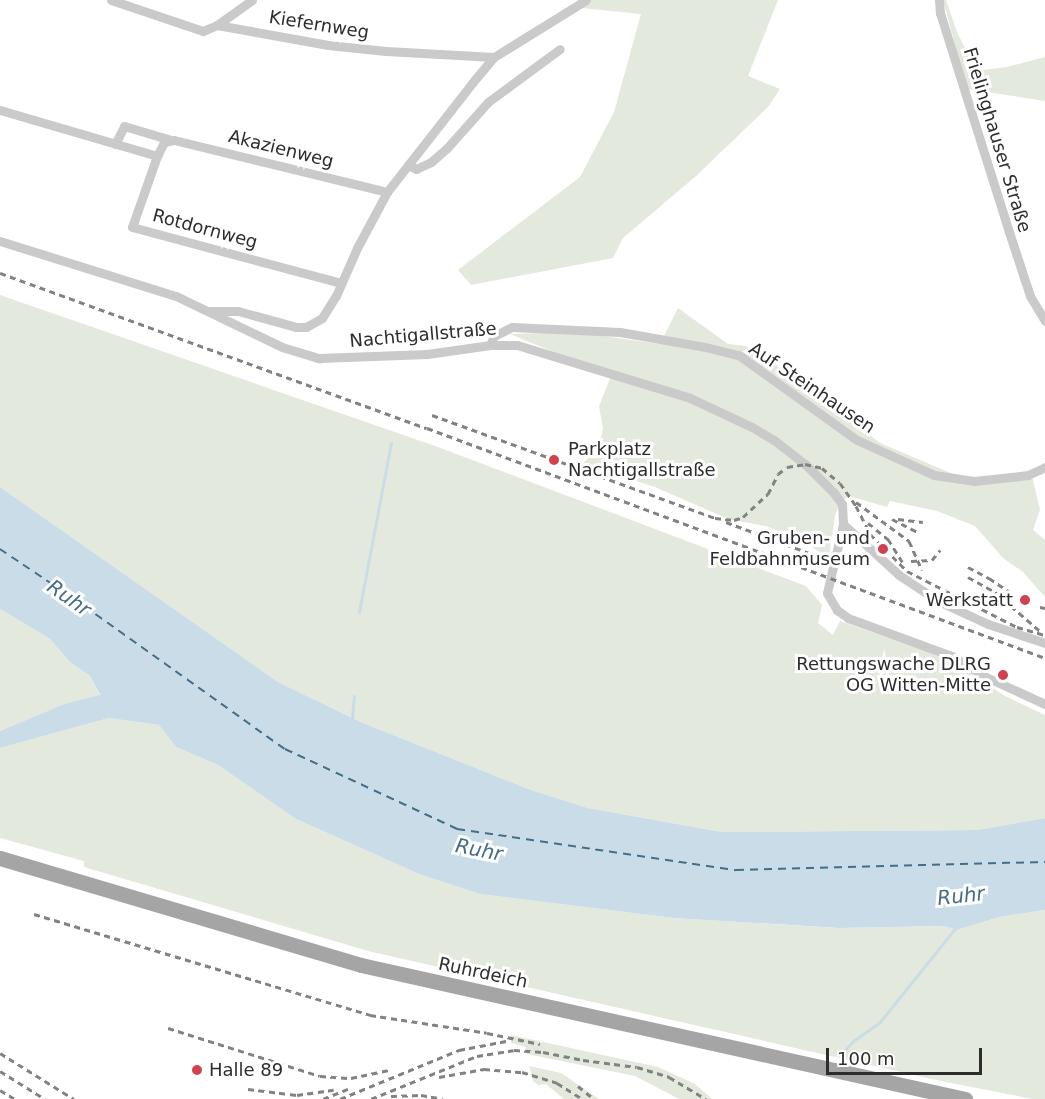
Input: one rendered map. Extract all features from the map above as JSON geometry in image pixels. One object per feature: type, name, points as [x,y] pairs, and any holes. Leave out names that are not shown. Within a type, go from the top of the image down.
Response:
[{"type":"main road","name":"Ruhrdeich","points":[[0,858],[361,965],[965,1099]]},
{"type":"street","name":"Kiefernweg","points":[[111,0],[203,32],[217,25],[328,45],[386,51],[494,57]]},
{"type":"street","points":[[217,25],[252,0]]},
{"type":"street","points":[[209,311],[238,311],[296,327],[306,327],[322,318],[330,308],[387,192],[494,57],[586,0]]},
{"type":"street","name":"Frielinghauser Straße","points":[[939,0],[940,13],[1030,296],[1045,321]]},
{"type":"street","points":[[408,165],[416,169],[431,162],[447,148],[488,102],[560,49]]},
{"type":"street","points":[[0,110],[157,156],[161,146],[168,139]]},
{"type":"street","name":"Akazienweg","points":[[114,144],[124,126],[168,139],[201,145],[387,192]]},
{"type":"street","name":"Rotdornweg","points":[[157,156],[132,226],[341,283]]},
{"type":"street","name":"Nachtigallstraße","points":[[0,241],[176,296],[282,347],[319,358],[427,354],[490,345],[517,345],[690,398],[752,426],[790,452],[824,481],[842,504],[843,524],[827,592],[837,609],[848,618],[952,656],[986,677],[1045,704]]},
{"type":"street","name":"Auf Steinhausen","points":[[490,345],[494,336],[512,327],[620,333],[705,347],[740,356],[857,440],[934,475],[974,480],[1028,475],[1045,467]]},
{"type":"street","points":[[843,524],[899,575],[938,601],[988,624],[1045,643]]},
{"type":"shaded area","points":[[578,0],[778,0],[748,76],[780,89],[768,107],[696,176],[623,238],[613,258],[471,285],[458,270],[580,177],[614,112],[641,14],[572,7]]},
{"type":"shaded area","points":[[943,0],[946,0],[957,32],[975,68],[983,70],[1007,67],[1045,57],[1045,101],[967,89]]},
{"type":"shaded area","points":[[0,295],[438,447],[806,586],[822,605],[818,623],[833,635],[840,621],[932,653],[967,671],[1005,696],[1045,715],[1045,818],[977,830],[722,832],[588,808],[531,790],[363,723],[278,682],[0,487]]},
{"type":"shaded area","points":[[678,308],[728,344],[746,346],[792,375],[880,443],[974,483],[1032,476],[1040,510],[1033,530],[1045,540],[1045,597],[1023,572],[1003,558],[975,526],[937,511],[890,501],[887,507],[849,496],[840,502],[835,516],[829,557],[795,538],[766,526],[728,519],[655,487],[582,464],[598,449],[603,429],[599,406],[611,376],[510,334],[575,332],[660,344]]},
{"type":"shaded area","points":[[0,609],[50,639],[70,662],[90,676],[100,696],[64,704],[0,731]]},
{"type":"shaded area","points":[[109,718],[159,725],[176,747],[218,765],[296,819],[419,874],[480,894],[673,918],[838,928],[944,926],[957,930],[999,917],[1045,910],[1045,1099],[1033,1099],[941,1081],[368,951],[84,867],[84,861],[0,838],[0,748]]},
{"type":"shaded area","points":[[511,1035],[658,1067],[695,1084],[712,1099],[679,1099],[635,1076],[527,1054],[526,1047],[511,1043]]},
{"type":"shaded area","points":[[529,1066],[561,1073],[599,1099],[564,1099],[546,1084],[538,1085],[533,1081]]},
{"type":"water","name":"Ruhr","points":[[0,487],[278,682],[363,723],[531,790],[588,808],[722,832],[977,830],[1045,818],[1045,910],[999,917],[957,930],[944,926],[839,928],[673,918],[480,894],[419,874],[296,819],[218,765],[176,747],[159,725],[109,718],[0,748],[0,731],[64,704],[100,695],[90,676],[70,662],[50,639],[0,609]]},
{"type":"waterway","points":[[359,612],[391,443]]},
{"type":"waterway","points":[[352,718],[354,696]]},
{"type":"waterway","points":[[842,1053],[853,1041],[879,1023],[957,926]]},
{"type":"ferry route","points":[[0,549],[73,598],[285,749],[457,829],[736,870],[1045,862]]},
{"type":"railway","points":[[0,273],[427,428],[1045,658]]},
{"type":"railway","points":[[432,415],[715,518],[734,520],[743,517],[768,494],[778,474],[787,467],[805,464],[822,468],[840,483],[856,506],[870,534],[907,571],[1017,627],[1045,635]]},
{"type":"railway","points":[[856,502],[909,541],[922,570]]},
{"type":"railway","points":[[892,519],[919,533]]},
{"type":"railway","points":[[898,519],[923,522]]},
{"type":"railway","points":[[726,522],[812,554]]},
{"type":"railway","points":[[868,523],[888,539],[903,563]]},
{"type":"railway","points":[[911,561],[932,560],[940,550]]},
{"type":"railway","points":[[968,567],[1014,595]]},
{"type":"railway","points":[[968,577],[995,592],[1040,631]]},
{"type":"railway","points":[[1040,607],[1045,608]]},
{"type":"railway","points":[[34,914],[370,1015],[487,1033],[540,1044]]},
{"type":"railway","points":[[168,1028],[320,1076],[351,1078],[390,1070]]},
{"type":"railway","points":[[340,1099],[459,1050],[506,1041]]},
{"type":"railway","points":[[371,1099],[477,1056],[514,1050],[543,1052],[637,1067],[669,1077],[706,1099]]},
{"type":"railway","points":[[0,1053],[74,1099]]},
{"type":"railway","points":[[439,1077],[484,1069],[522,1072],[557,1083],[583,1099]]},
{"type":"railway","points":[[0,1071],[45,1099]]},
{"type":"railway","points":[[578,1086],[594,1099]]},
{"type":"railway","points":[[248,1089],[297,1095],[334,1090]]},
{"type":"railway","points":[[323,1099],[348,1089]]},
{"type":"railway","points":[[0,1090],[15,1099]]},
{"type":"railway","points":[[391,1096],[421,1095],[443,1099]]},
{"type":"place","name":"Parkplatz Nachtigallstraße","points":[[554,460]]},
{"type":"place","name":"Gruben- und Feldbahnmuseum","points":[[883,549]]},
{"type":"place","name":"Werkstatt","points":[[1025,600]]},
{"type":"place","name":"Rettungswache DLRG OG Witten-Mitte","points":[[1003,675]]},
{"type":"place","name":"Halle 89","points":[[197,1070]]}]
